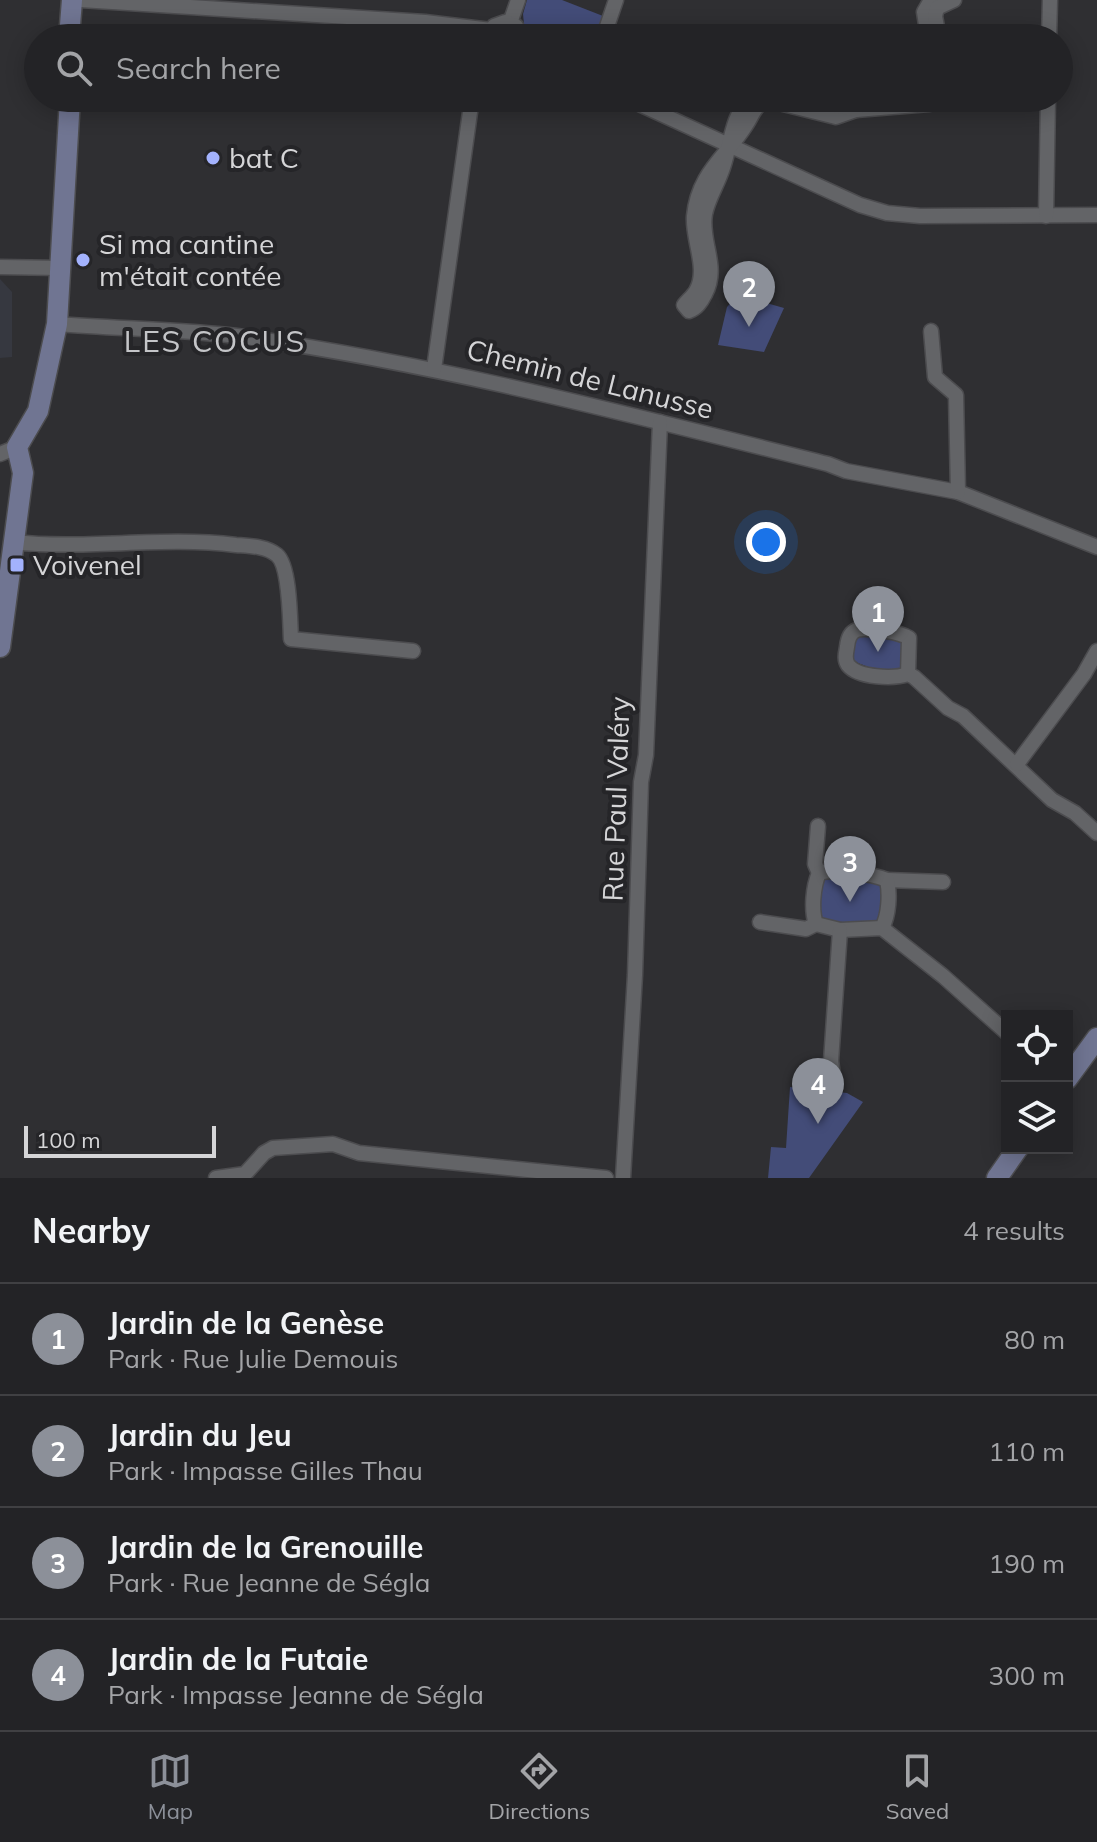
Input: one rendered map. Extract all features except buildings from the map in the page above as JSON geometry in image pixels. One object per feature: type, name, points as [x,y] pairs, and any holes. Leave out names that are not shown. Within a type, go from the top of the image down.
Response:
[{"type":"street","points":[[70,24],[72,0]]},
{"type":"street","points":[[81,0],[436,24]]},
{"type":"street","points":[[498,24],[510,23],[518,0]]},
{"type":"street","points":[[608,24],[616,0]]},
{"type":"street","points":[[926,24],[924,12],[931,0]]},
{"type":"street","points":[[936,24],[937,8],[954,0]]},
{"type":"street","points":[[1049,24],[1050,0]]},
{"type":"street","points":[[0,647],[23,473],[8,450],[38,411],[57,324],[69,112]]},
{"type":"street","points":[[434,369],[470,112]]},
{"type":"street","points":[[655,112],[860,205],[887,213],[920,216],[1097,215]]},
{"type":"street","points":[[729,147],[740,112]]},
{"type":"street","points":[[704,198],[712,276],[703,299],[689,311],[684,305],[696,291],[701,276],[694,222],[712,166],[746,126],[753,112]]},
{"type":"street","points":[[816,112],[836,117],[850,112]]},
{"type":"street","points":[[1046,216],[1048,112]]},
{"type":"street","points":[[0,267],[61,268]]},
{"type":"street","name":"Chemin de Lanusse","points":[[57,324],[208,333],[434,369],[660,422],[846,471],[958,492],[1097,547]]},
{"type":"street","points":[[931,331],[935,377],[956,395],[958,492]]},
{"type":"street","name":"Rue Paul Valéry","points":[[623,1178],[660,422]]},
{"type":"street","points":[[13,542],[184,540],[262,548],[278,555],[285,567],[291,639],[413,651]]},
{"type":"street","points":[[862,629],[901,633],[909,638],[908,674],[899,677],[857,673],[846,660],[848,636],[853,630],[862,629]]},
{"type":"street","points":[[1017,764],[1084,674],[1097,651]]},
{"type":"street","points":[[908,674],[948,708],[963,716],[1052,800],[1075,813],[1097,833]]},
{"type":"street","points":[[816,924],[818,826]]},
{"type":"street","points":[[819,873],[826,871],[879,876],[887,880],[943,882]]},
{"type":"street","points":[[882,928],[886,921],[887,880]]},
{"type":"street","points":[[760,922],[806,929],[816,924],[840,930],[882,928],[1001,1028]]},
{"type":"street","points":[[833,1074],[831,1061],[840,930]]},
{"type":"street","points":[[1073,1071],[1097,1038]]},
{"type":"street","points":[[216,1178],[245,1174],[264,1153],[273,1148],[333,1144],[359,1153],[606,1178]]},
{"type":"street","points":[[997,1178],[1014,1154]]},
{"type":"shaded area","points":[[527,0],[562,0],[603,16],[600,24],[524,24]]},
{"type":"shaded area","points":[[0,279],[12,292],[12,357],[0,358]]},
{"type":"shaded area","points":[[738,295],[784,308],[764,352],[718,345],[727,307]]},
{"type":"shaded area","points":[[864,633],[903,641],[901,667],[884,670],[852,659],[852,638]]},
{"type":"shaded area","points":[[825,876],[876,880],[883,895],[878,923],[867,928],[821,921],[819,891]]},
{"type":"shaded area","points":[[790,1087],[847,1093],[863,1102],[809,1178],[768,1178],[771,1147],[786,1148]]},
{"type":"place","name":"bat C","points":[[213,158]]},
{"type":"place","name":"Si ma cantine m'était contée","points":[[83,260]]},
{"type":"place","name":"Jardin du Jeu","points":[[749,327]]},
{"type":"place","name":"Voivenel","points":[[17,565]]},
{"type":"place","name":"Jardin de la Genèse","points":[[878,652]]},
{"type":"place","name":"Jardin de la Grenouille","points":[[850,902]]},
{"type":"place","name":"Jardin de la Futaie","points":[[818,1124]]},
{"type":"district","name":"LES COCUS","points":[[215,342]]}]
